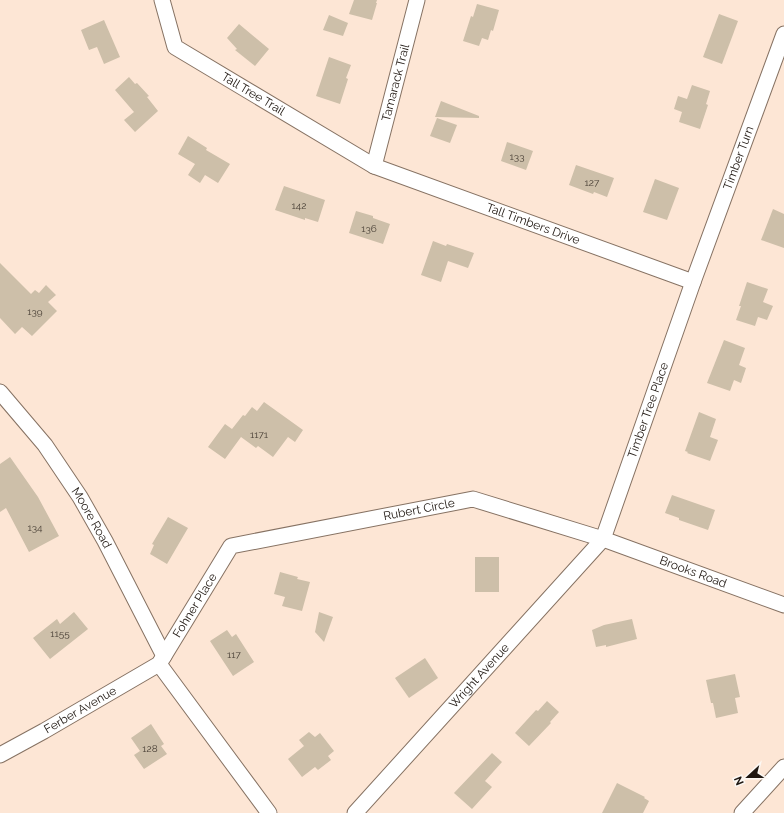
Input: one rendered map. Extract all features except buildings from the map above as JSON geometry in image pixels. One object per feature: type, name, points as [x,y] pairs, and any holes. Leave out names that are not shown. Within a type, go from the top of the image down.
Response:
[{"type":"street","name":"Tall Tree Trail","points":[[162,0],[174,47],[374,166]]},
{"type":"street","name":"Tamarack Trail","points":[[374,166],[417,0]]},
{"type":"street","name":"Timber Turn","points":[[693,282],[784,34]]},
{"type":"street","name":"Tall Timbers Drive","points":[[374,166],[693,282]]},
{"type":"street","name":"Timber Tree Place","points":[[603,539],[693,282]]},
{"type":"street","name":"Moore Road","points":[[0,392],[45,445],[80,497],[105,541],[162,660],[269,813]]},
{"type":"street","name":"Rubert Circle","points":[[231,546],[473,499],[603,539]]},
{"type":"street","name":"Brooks Road","points":[[603,539],[784,605]]},
{"type":"street","name":"Wright Avenue","points":[[355,813],[603,539]]},
{"type":"street","name":"Fohner Place","points":[[162,660],[231,546]]},
{"type":"street","name":"Ferber Avenue","points":[[0,755],[44,731],[162,660]]},
{"type":"street","points":[[742,813],[784,767]]}]
